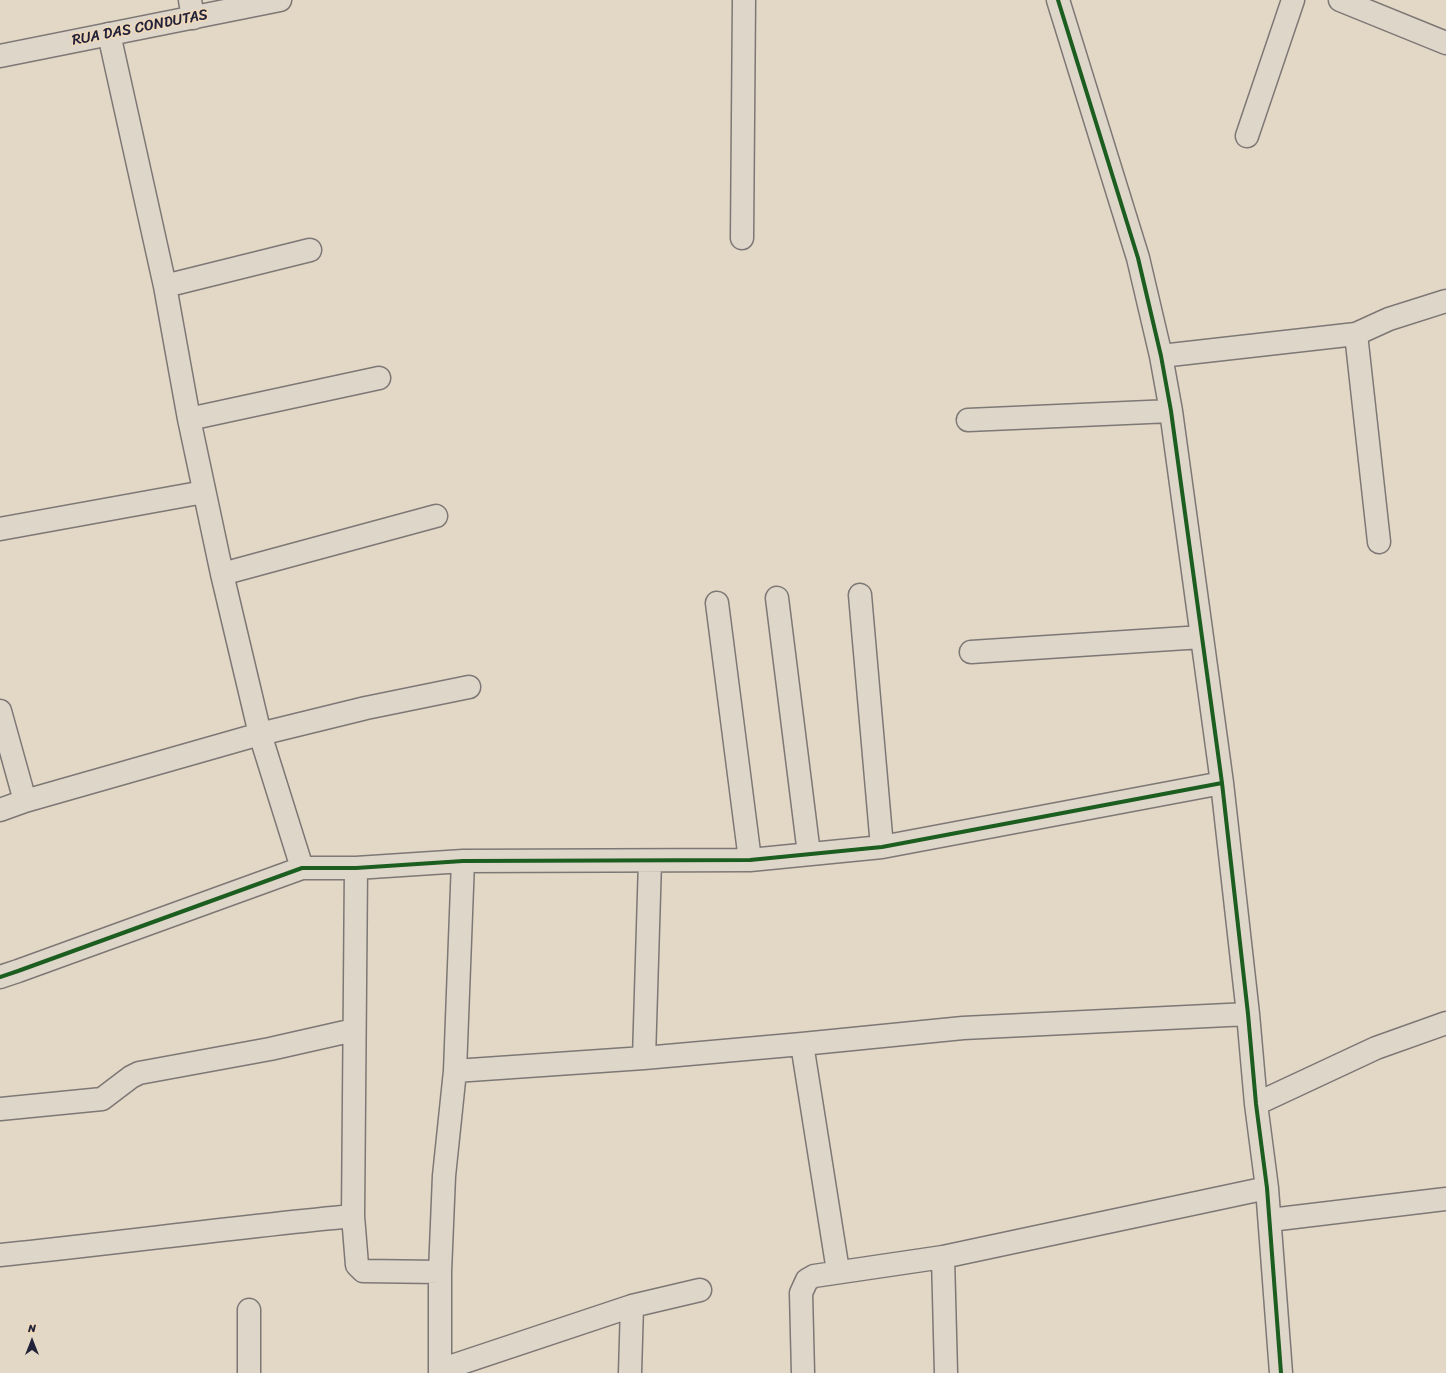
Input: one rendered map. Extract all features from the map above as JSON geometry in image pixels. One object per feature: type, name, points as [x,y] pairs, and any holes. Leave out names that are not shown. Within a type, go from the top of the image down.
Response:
[{"type":"street","name":"RUA DAS CONDUTAS","points":[[0,56],[109,34],[191,9],[280,0]]},
{"type":"street","points":[[742,238],[744,0]]},
{"type":"street","points":[[1058,0],[1138,258],[1162,356],[1171,411],[1222,783],[1248,1014],[1256,1104],[1267,1188],[1281,1373]]},
{"type":"street","points":[[1246,136],[1293,0]]},
{"type":"street","points":[[1340,0],[1446,43]]},
{"type":"street","points":[[109,34],[164,286],[189,419],[222,574],[260,734],[302,868]]},
{"type":"street","points":[[164,286],[310,250]]},
{"type":"street","points":[[1162,356],[1356,334],[1389,319],[1446,301]]},
{"type":"street","points":[[1356,334],[1379,542]]},
{"type":"street","points":[[189,419],[379,378]]},
{"type":"street","points":[[968,420],[1171,411]]},
{"type":"street","points":[[0,530],[204,492]]},
{"type":"street","points":[[222,574],[436,516]]},
{"type":"street","points":[[860,595],[882,847]]},
{"type":"street","points":[[777,598],[809,854]]},
{"type":"street","points":[[717,603],[750,860]]},
{"type":"street","points":[[971,652],[1202,637]]},
{"type":"street","points":[[0,810],[25,801],[260,734],[366,708],[468,687]]},
{"type":"street","points":[[0,711],[25,801]]},
{"type":"street","points":[[0,976],[18,971],[302,868],[356,868],[463,861],[750,860],[882,847],[1222,783]]},
{"type":"street","points":[[644,1058],[650,860]]},
{"type":"street","points":[[463,861],[455,1071],[444,1176],[440,1272],[440,1372],[632,1306],[700,1290]]},
{"type":"street","points":[[356,868],[353,1216],[357,1265],[363,1271],[440,1272]]},
{"type":"street","points":[[455,1071],[644,1058],[963,1028],[1248,1014]]},
{"type":"street","points":[[1256,1104],[1376,1048],[1446,1023]]},
{"type":"street","points":[[0,1109],[102,1099],[140,1073],[270,1049],[354,1030]]},
{"type":"street","points":[[802,1044],[838,1272]]},
{"type":"street","points":[[803,1373],[801,1293],[807,1280],[814,1276],[943,1257],[1267,1188]]},
{"type":"street","points":[[1270,1220],[1446,1199]]},
{"type":"street","points":[[0,1255],[99,1245],[248,1226],[353,1216]]},
{"type":"street","points":[[943,1257],[946,1373]]},
{"type":"street","points":[[630,1373],[632,1306]]},
{"type":"street","points":[[248,1373],[249,1310]]},
{"type":"cycle path","points":[[1058,0],[1138,258],[1161,356],[1171,411],[1222,783],[1248,1014],[1256,1104],[1267,1188],[1281,1373]]},
{"type":"cycle path","points":[[0,977],[302,868],[356,868],[463,861],[750,860],[882,847],[1222,783]]}]
